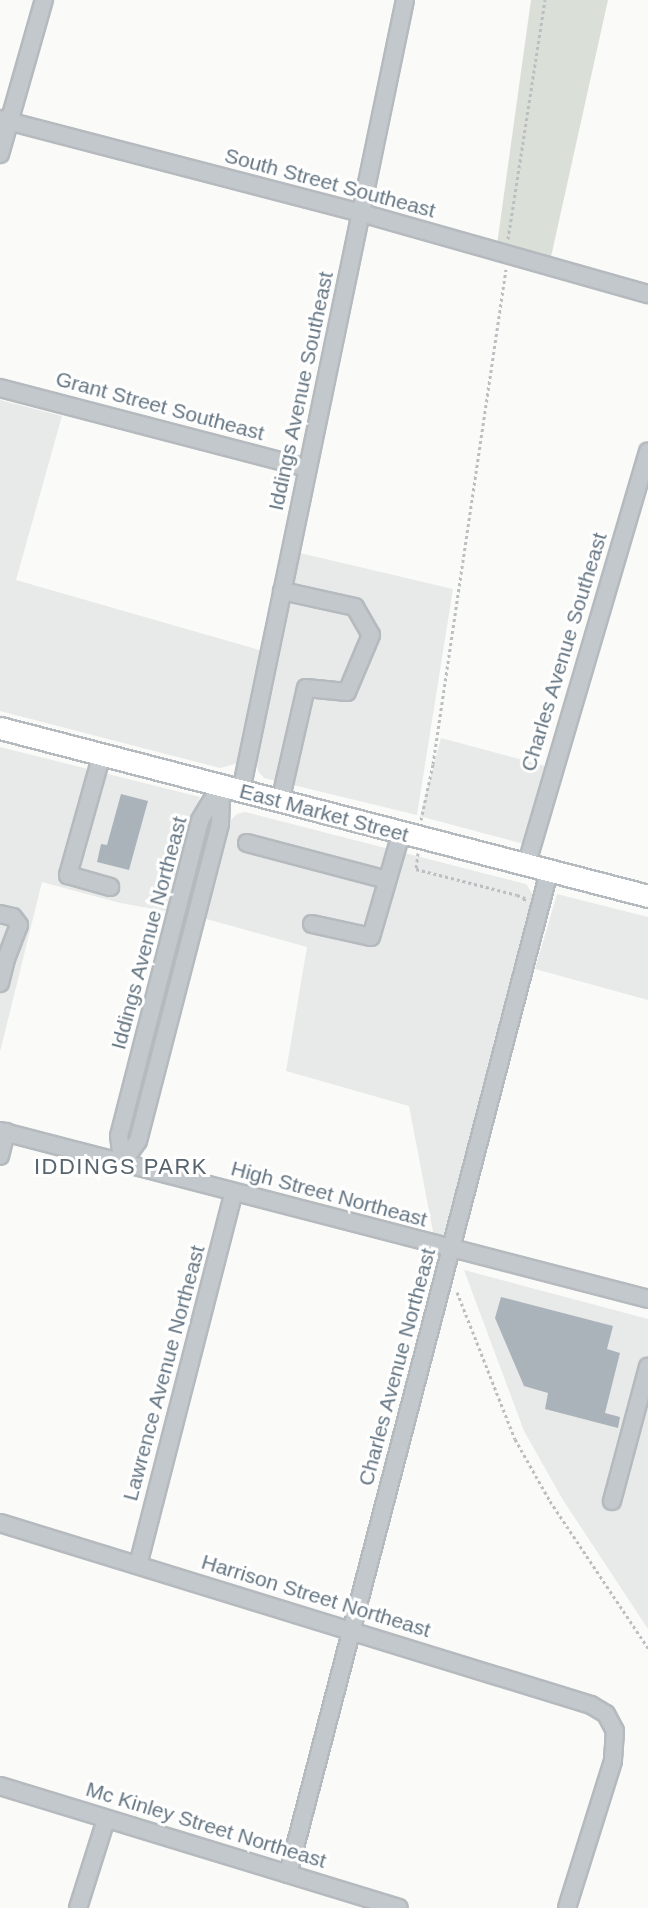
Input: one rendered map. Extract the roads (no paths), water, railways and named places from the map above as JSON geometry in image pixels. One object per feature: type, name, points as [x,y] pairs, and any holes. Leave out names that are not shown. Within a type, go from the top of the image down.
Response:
[{"type":"main road","name":"East Market Street","points":[[0,728],[648,896]]},
{"type":"street","points":[[0,154],[5,120],[45,0]]},
{"type":"street","name":"Iddings Avenue Southeast","points":[[231,788],[282,591],[405,0]]},
{"type":"street","name":"South Street Southeast","points":[[5,120],[361,213],[648,294]]},
{"type":"street","name":"Grant Street Southeast","points":[[0,388],[308,468]]},
{"type":"street","name":"Charles Avenue Southeast","points":[[526,866],[648,452]]},
{"type":"street","points":[[280,801],[306,688],[347,692],[371,635],[355,607],[282,591]]},
{"type":"street","points":[[102,754],[68,875],[110,886]]},
{"type":"street","name":"Iddings Avenue Northeast","points":[[122,1163],[119,1136],[200,820],[231,788]]},
{"type":"street","points":[[312,924],[371,937],[387,880],[410,836]]},
{"type":"street","points":[[247,843],[387,880]]},
{"type":"street","name":"Charles Avenue Northeast","points":[[288,1874],[549,872]]},
{"type":"street","points":[[0,914],[13,917],[20,925],[3,957],[0,983]]},
{"type":"street","points":[[0,1156],[3,1132]]},
{"type":"street","name":"High Street Northeast","points":[[3,1132],[648,1299]]},
{"type":"street","name":"Lawrence Avenue Northeast","points":[[138,1565],[234,1192]]},
{"type":"street","points":[[612,1501],[648,1367]]},
{"type":"street","name":"Harrison Street Northeast","points":[[0,1523],[591,1705],[606,1714],[612,1722],[616,1739],[613,1761],[567,1908]]},
{"type":"street","name":"Mc Kinley Street Northeast","points":[[0,1786],[399,1908]]},
{"type":"street","points":[[78,1908],[106,1819]]},
{"type":"district","name":"IDDINGS PARK","points":[[121,1167]]}]
